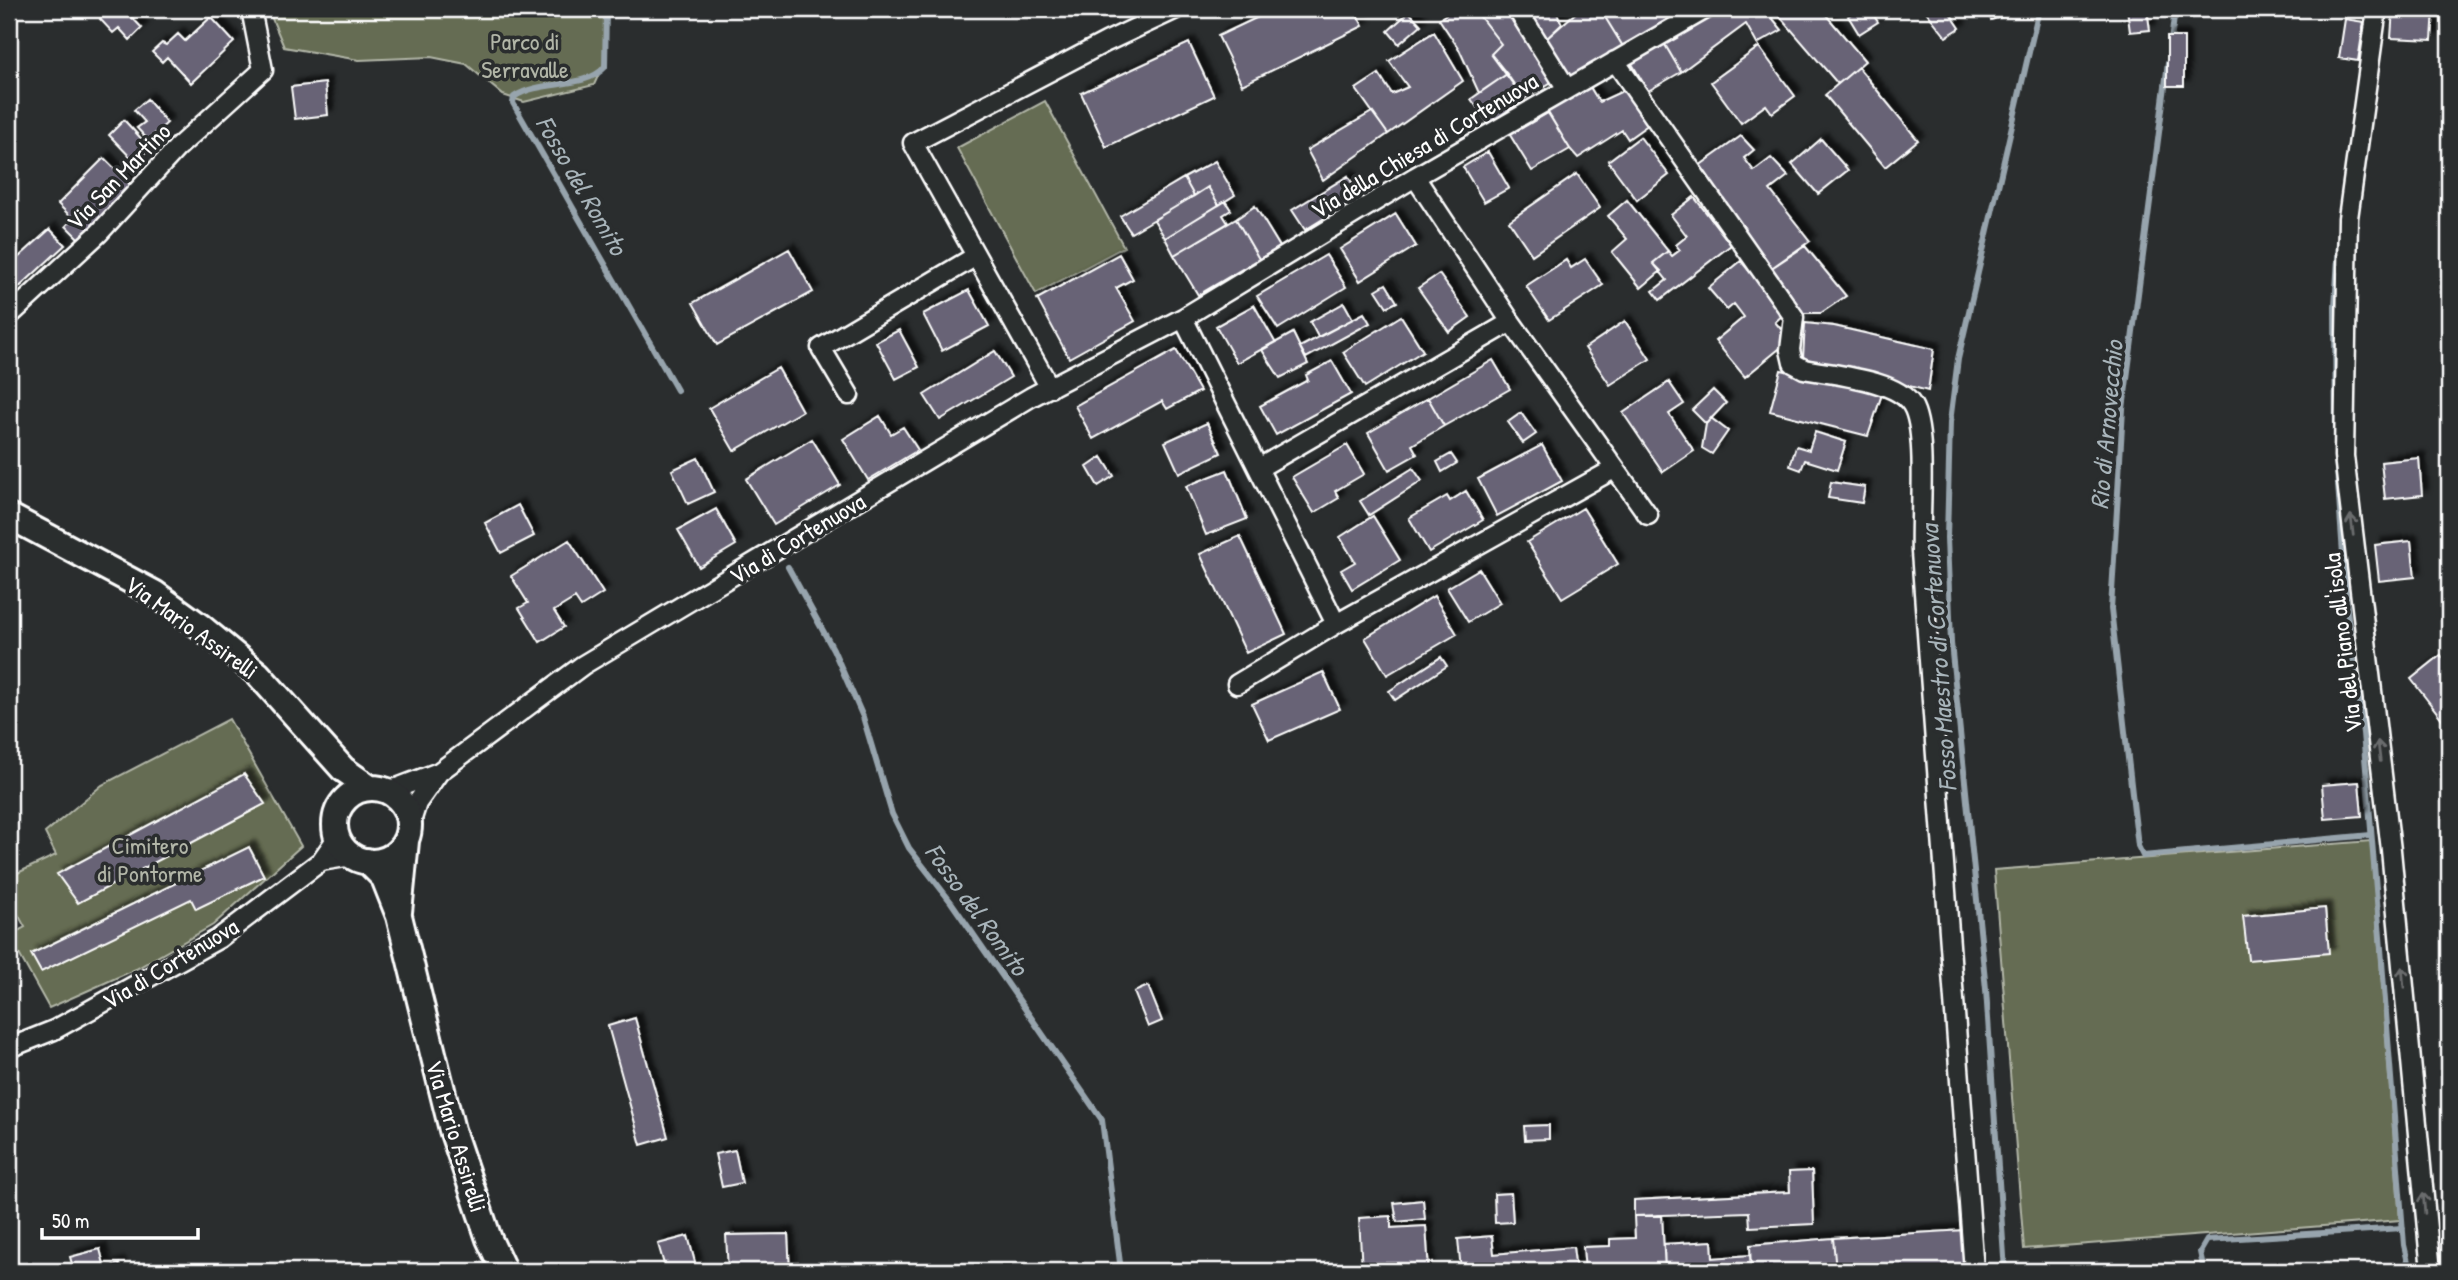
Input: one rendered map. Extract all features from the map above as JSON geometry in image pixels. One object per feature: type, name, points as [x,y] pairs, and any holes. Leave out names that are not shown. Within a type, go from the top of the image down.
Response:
[{"type":"street","name":"Via San Martino","points":[[9,316],[99,233],[177,148],[263,70],[251,9]]},
{"type":"street","points":[[1050,388],[913,143],[1106,42],[1176,9]]},
{"type":"street","points":[[1517,9],[1567,89]]},
{"type":"street","name":"Via della Chiesa di Cortenuova","points":[[1175,322],[1415,177],[1706,9]]},
{"type":"street","name":"Via del Piano all'isola","points":[[2377,9],[2348,218],[2344,456],[2391,850],[2431,1271]]},
{"type":"street","points":[[1615,61],[1794,317],[1790,350],[1793,363],[1804,369],[1883,385],[1900,393],[1912,406],[1920,433],[1921,548],[1974,1271]]},
{"type":"street","points":[[1415,177],[1511,322],[1648,515]]},
{"type":"street","points":[[849,395],[821,348],[976,256]]},
{"type":"street","points":[[1175,322],[1259,468],[1336,624]]},
{"type":"street","name":"Via di Cortenuova","points":[[9,1048],[54,1030],[218,939],[321,861],[352,851],[336,816],[349,797],[376,789],[397,788],[439,772],[583,664],[1050,388],[1175,322]]},
{"type":"street","points":[[1259,468],[1511,322]]},
{"type":"street","points":[[1237,684],[1336,624],[1614,469]]},
{"type":"street","name":"Via Mario Assirelli","points":[[9,516],[154,593],[258,674],[343,769],[376,789]]},
{"type":"street","points":[[319,742],[341,805]]},
{"type":"street","name":"Via di Cortenuova","points":[[407,834],[417,803],[439,772]]},
{"type":"street","points":[[376,789],[394,796],[403,805],[408,816],[399,916]]},
{"type":"street","points":[[352,851],[382,860],[391,857],[407,834]]},
{"type":"street","points":[[352,851],[384,878],[399,916]]},
{"type":"street","name":"Via Mario Assirelli","points":[[399,916],[455,1140],[489,1239],[503,1271]]},
{"type":"green space","name":"Parco di Serravalle","points":[[268,9],[608,9],[604,63],[594,85],[524,102],[503,95],[466,64],[431,57],[359,60],[284,47]]},
{"type":"green space","points":[[1045,101],[1124,247],[1036,294],[957,148]]},
{"type":"green space","name":"Cimitero di Pontorme","points":[[229,719],[301,846],[213,925],[136,969],[49,1008],[9,936],[25,927],[9,898],[9,877],[56,855],[45,833],[102,785]]},
{"type":"green space","points":[[2371,841],[2400,1220],[2024,1249],[1994,870]]},
{"type":"building","points":[[110,9],[124,9],[142,28],[130,40],[119,28],[113,33],[100,19]]},
{"type":"building","points":[[1275,9],[1354,9],[1363,26],[1242,85],[1218,36]]},
{"type":"building","points":[[1454,9],[1474,9],[1501,44],[1491,54],[1507,74],[1479,93],[1459,49],[1439,19]]},
{"type":"building","points":[[1474,9],[1513,9],[1558,78],[1524,99],[1491,54],[1501,44]]},
{"type":"building","points":[[1525,9],[1555,9],[1562,24],[1545,40]]},
{"type":"building","points":[[1580,9],[1600,9],[1624,48],[1565,80],[1545,40]]},
{"type":"building","points":[[1600,9],[1683,9],[1624,48]]},
{"type":"building","points":[[1711,9],[1765,9],[1782,30],[1757,44],[1746,24],[1681,72],[1661,38]]},
{"type":"building","points":[[1780,9],[1821,9],[1865,61],[1838,84],[1776,12]]},
{"type":"building","points":[[1859,9],[1869,9],[1878,22],[1859,34],[1848,16]]},
{"type":"building","points":[[1924,9],[1947,9],[1960,28],[1946,37]]},
{"type":"building","points":[[1985,9],[2011,9],[2011,14],[1991,20]]},
{"type":"building","points":[[2127,9],[2147,9],[2150,30],[2130,32]]},
{"type":"building","points":[[2393,9],[2434,9],[2432,40],[2391,38]]},
{"type":"building","points":[[2446,9],[2449,9],[2449,36],[2444,35]]},
{"type":"building","points":[[1409,12],[1421,25],[1399,44],[1388,31]]},
{"type":"building","points":[[211,17],[234,42],[191,83],[167,57],[162,62],[152,52],[162,43],[166,45],[178,34],[185,41]]},
{"type":"building","points":[[2345,19],[2364,22],[2358,61],[2339,58]]},
{"type":"building","points":[[1434,32],[1463,81],[1388,134],[1356,89],[1379,74],[1392,94],[1408,87],[1389,61]]},
{"type":"building","points":[[2167,37],[2184,37],[2184,86],[2167,86]]},
{"type":"building","points":[[1661,38],[1681,72],[1648,91],[1628,57]]},
{"type":"building","points":[[1189,43],[1214,96],[1106,147],[1081,93]]},
{"type":"building","points":[[1759,47],[1795,96],[1772,113],[1766,105],[1741,123],[1711,82]]},
{"type":"building","points":[[1858,67],[1918,140],[1885,167],[1825,95]]},
{"type":"building","points":[[1507,74],[1524,99],[1489,124],[1471,99]]},
{"type":"building","points":[[1587,82],[1599,102],[1627,89],[1649,124],[1628,139],[1622,130],[1578,158],[1544,106]]},
{"type":"building","points":[[325,83],[328,115],[295,119],[291,87]]},
{"type":"building","points":[[147,99],[167,123],[148,140],[137,128],[145,122],[134,110]]},
{"type":"building","points":[[1372,112],[1388,134],[1323,180],[1307,150]]},
{"type":"building","points":[[1548,113],[1570,149],[1532,171],[1510,135]]},
{"type":"building","points":[[124,120],[150,148],[135,162],[109,135]]},
{"type":"building","points":[[1741,136],[1754,150],[1744,158],[1754,171],[1771,158],[1788,176],[1770,190],[1810,241],[1770,269],[1699,166]]},
{"type":"building","points":[[1640,137],[1669,175],[1637,200],[1608,161]]},
{"type":"building","points":[[1821,139],[1848,170],[1818,194],[1792,164]]},
{"type":"building","points":[[1488,152],[1509,188],[1484,202],[1463,167]]},
{"type":"building","points":[[104,158],[135,189],[81,241],[66,226],[73,219],[58,204]]},
{"type":"building","points":[[1215,161],[1235,195],[1219,205],[1208,187],[1194,196],[1184,178]]},
{"type":"building","points":[[1577,174],[1600,208],[1532,255],[1509,221]]},
{"type":"building","points":[[1348,176],[1360,196],[1305,230],[1292,210]]},
{"type":"building","points":[[1184,178],[1194,196],[1131,233],[1120,216]]},
{"type":"building","points":[[1208,187],[1219,205],[1165,238],[1154,220]]},
{"type":"building","points":[[1694,197],[1731,245],[1660,300],[1653,291],[1667,280],[1653,263],[1668,251],[1672,256],[1680,250],[1676,245],[1687,236],[1671,215]]},
{"type":"building","points":[[1627,200],[1668,251],[1653,263],[1661,271],[1641,288],[1612,252],[1627,239],[1608,216]]},
{"type":"building","points":[[1225,201],[1231,210],[1223,215],[1228,223],[1174,255],[1165,238]]},
{"type":"building","points":[[1255,206],[1280,247],[1259,259],[1236,219]]},
{"type":"building","points":[[1396,214],[1416,246],[1360,281],[1340,249]]},
{"type":"building","points":[[1236,219],[1259,259],[1198,295],[1174,255]]},
{"type":"building","points":[[50,229],[65,245],[14,292],[9,287],[9,266]]},
{"type":"building","points":[[1805,246],[1846,296],[1821,313],[1802,313],[1770,269]]},
{"type":"building","points":[[789,249],[813,292],[717,345],[693,303]]},
{"type":"building","points":[[1119,254],[1133,279],[1116,288],[1135,321],[1069,358],[1037,299]]},
{"type":"building","points":[[1326,255],[1346,287],[1278,329],[1257,296]]},
{"type":"building","points":[[1585,259],[1603,285],[1549,320],[1526,286],[1566,260],[1571,268]]},
{"type":"building","points":[[1741,261],[1784,314],[1775,322],[1790,340],[1745,377],[1715,341],[1744,317],[1734,304],[1727,310],[1708,288]]},
{"type":"building","points":[[1439,274],[1470,317],[1449,332],[1418,288]]},
{"type":"building","points":[[1386,284],[1397,302],[1387,307],[1376,290]]},
{"type":"building","points":[[969,290],[989,326],[942,351],[923,314]]},
{"type":"building","points":[[1344,303],[1353,319],[1318,337],[1310,322]]},
{"type":"building","points":[[1254,305],[1275,342],[1237,363],[1216,326]]},
{"type":"building","points":[[1364,313],[1370,323],[1306,358],[1300,347]]},
{"type":"building","points":[[1401,316],[1423,351],[1365,387],[1343,352]]},
{"type":"building","points":[[1625,321],[1650,359],[1610,385],[1585,348]]},
{"type":"building","points":[[1805,323],[1834,326],[1934,349],[1928,391],[1803,358]]},
{"type":"building","points":[[899,330],[919,367],[896,379],[876,342]]},
{"type":"building","points":[[1293,333],[1308,364],[1280,378],[1262,350]]},
{"type":"building","points":[[1176,350],[1200,391],[1167,409],[1162,401],[1093,439],[1075,406]]},
{"type":"building","points":[[995,351],[1011,377],[940,420],[924,395]]},
{"type":"building","points":[[1493,360],[1510,389],[1444,426],[1428,398]]},
{"type":"building","points":[[1332,361],[1351,394],[1276,435],[1260,406],[1308,380],[1306,375]]},
{"type":"building","points":[[778,368],[802,411],[734,451],[709,408]]},
{"type":"building","points":[[1781,370],[1883,391],[1868,436],[1770,411]]},
{"type":"building","points":[[1669,382],[1684,404],[1669,414],[1694,451],[1663,472],[1623,413]]},
{"type":"building","points":[[1713,390],[1726,403],[1706,424],[1692,410]]},
{"type":"building","points":[[1428,398],[1444,426],[1412,445],[1417,454],[1389,470],[1368,433]]},
{"type":"building","points":[[1521,413],[1536,434],[1523,443],[1508,422]]},
{"type":"building","points":[[880,416],[891,434],[903,427],[918,450],[868,480],[843,439]]},
{"type":"building","points":[[1711,418],[1728,431],[1712,454],[1702,448],[1706,424]]},
{"type":"building","points":[[1207,423],[1221,453],[1179,473],[1165,442]]},
{"type":"building","points":[[1815,432],[1846,442],[1837,470],[1805,460],[1801,470],[1790,466],[1796,446],[1809,450]]},
{"type":"building","points":[[812,439],[840,485],[774,525],[746,479]]},
{"type":"building","points":[[1347,445],[1364,474],[1335,491],[1339,498],[1314,513],[1292,477]]},
{"type":"building","points":[[1542,445],[1562,481],[1497,516],[1478,479]]},
{"type":"building","points":[[1451,454],[1457,463],[1442,472],[1437,462]]},
{"type":"building","points":[[1102,457],[1114,476],[1098,486],[1087,467]]},
{"type":"building","points":[[698,458],[714,492],[688,504],[672,470]]},
{"type":"building","points":[[2419,458],[2422,495],[2385,499],[2381,462]]},
{"type":"building","points":[[1413,468],[1422,481],[1369,515],[1360,501]]},
{"type":"building","points":[[1227,470],[1247,519],[1206,535],[1186,486]]},
{"type":"building","points":[[1831,482],[1865,487],[1862,503],[1828,498]]},
{"type":"building","points":[[1466,491],[1483,520],[1429,552],[1409,518],[1447,496],[1450,501]]},
{"type":"building","points":[[518,505],[534,536],[501,553],[485,523]]},
{"type":"building","points":[[1583,508],[1618,564],[1562,598],[1527,542]]},
{"type":"building","points":[[716,509],[736,545],[699,567],[678,530]]},
{"type":"building","points":[[1373,516],[1400,560],[1352,589],[1341,570],[1355,562],[1340,537]]},
{"type":"building","points":[[1240,536],[1286,634],[1246,653],[1200,554]]},
{"type":"building","points":[[569,540],[603,593],[581,607],[575,598],[554,611],[564,627],[540,642],[519,608],[528,603],[511,576]]},
{"type":"building","points":[[2411,541],[2415,577],[2379,581],[2375,545]]},
{"type":"building","points":[[1479,569],[1500,603],[1468,622],[1447,588]]},
{"type":"building","points":[[1434,596],[1457,634],[1387,675],[1365,638]]},
{"type":"building","points":[[2441,655],[2449,666],[2449,728],[2411,679]]},
{"type":"building","points":[[1441,657],[1447,666],[1395,700],[1389,691]]},
{"type":"building","points":[[1323,672],[1340,709],[1269,740],[1252,704]]},
{"type":"building","points":[[244,774],[265,804],[78,903],[57,874]]},
{"type":"building","points":[[2359,782],[2362,816],[2325,819],[2322,785]]},
{"type":"building","points":[[249,847],[264,876],[196,909],[191,899],[41,972],[31,954]]},
{"type":"building","points":[[2325,908],[2329,953],[2248,960],[2243,916]]},
{"type":"building","points":[[1148,986],[1162,1021],[1148,1027],[1134,992]]},
{"type":"building","points":[[635,1018],[668,1137],[641,1145],[608,1026]]},
{"type":"building","points":[[1549,1125],[1549,1139],[1525,1140],[1524,1126]]},
{"type":"building","points":[[735,1150],[742,1183],[722,1187],[715,1154]]},
{"type":"building","points":[[1812,1171],[1814,1224],[1750,1227],[1749,1212],[1634,1216],[1634,1200],[1790,1192],[1789,1172]]},
{"type":"building","points":[[1511,1193],[1513,1222],[1495,1223],[1494,1194]]},
{"type":"building","points":[[1423,1200],[1425,1219],[1397,1222],[1394,1203]]},
{"type":"building","points":[[1662,1215],[1665,1271],[1585,1271],[1583,1247],[1610,1246],[1610,1239],[1635,1238],[1634,1216]]},
{"type":"building","points":[[1391,1216],[1391,1228],[1426,1226],[1429,1271],[1362,1271],[1359,1218]]},
{"type":"building","points":[[1965,1230],[1968,1271],[1836,1271],[1833,1238]]},
{"type":"building","points":[[788,1234],[790,1271],[728,1271],[726,1235]]},
{"type":"building","points":[[688,1236],[696,1266],[666,1271],[658,1244]]},
{"type":"building","points":[[1492,1236],[1494,1254],[1573,1247],[1576,1271],[1461,1271],[1458,1239]]},
{"type":"building","points":[[1833,1238],[1836,1271],[1751,1271],[1750,1245]]},
{"type":"building","points":[[1712,1241],[1713,1258],[1750,1255],[1751,1271],[1665,1271],[1664,1244]]},
{"type":"building","points":[[100,1249],[105,1268],[119,1264],[121,1271],[74,1271],[70,1257]]},
{"type":"waterway","name":"Fosso del Romito","points":[[606,9],[605,67],[586,79],[525,91],[514,97],[513,103],[677,390]]},
{"type":"waterway","name":"Fosso Maestro di Cortenuova","points":[[2005,1271],[1986,989],[1951,643],[1947,538],[1950,422],[1958,359],[2039,9]]},
{"type":"waterway","name":"Rio di Arnovecchio","points":[[2171,42],[2175,9]]},
{"type":"waterway","name":"Rio di Arnovecchio","points":[[2168,63],[2123,409],[2111,609],[2138,846],[2143,856],[2371,835]]},
{"type":"waterway","points":[[2336,444],[2335,307],[2339,241]]},
{"type":"waterway","points":[[2336,455],[2347,611],[2363,733],[2404,1245],[2410,1271]]},
{"type":"waterway","name":"Fosso del Romito","points":[[788,567],[833,649],[863,717],[892,814],[909,848],[951,902],[1102,1120],[1121,1271]]},
{"type":"waterway","points":[[2204,1271],[2200,1252],[2207,1240],[2403,1228]]}]
